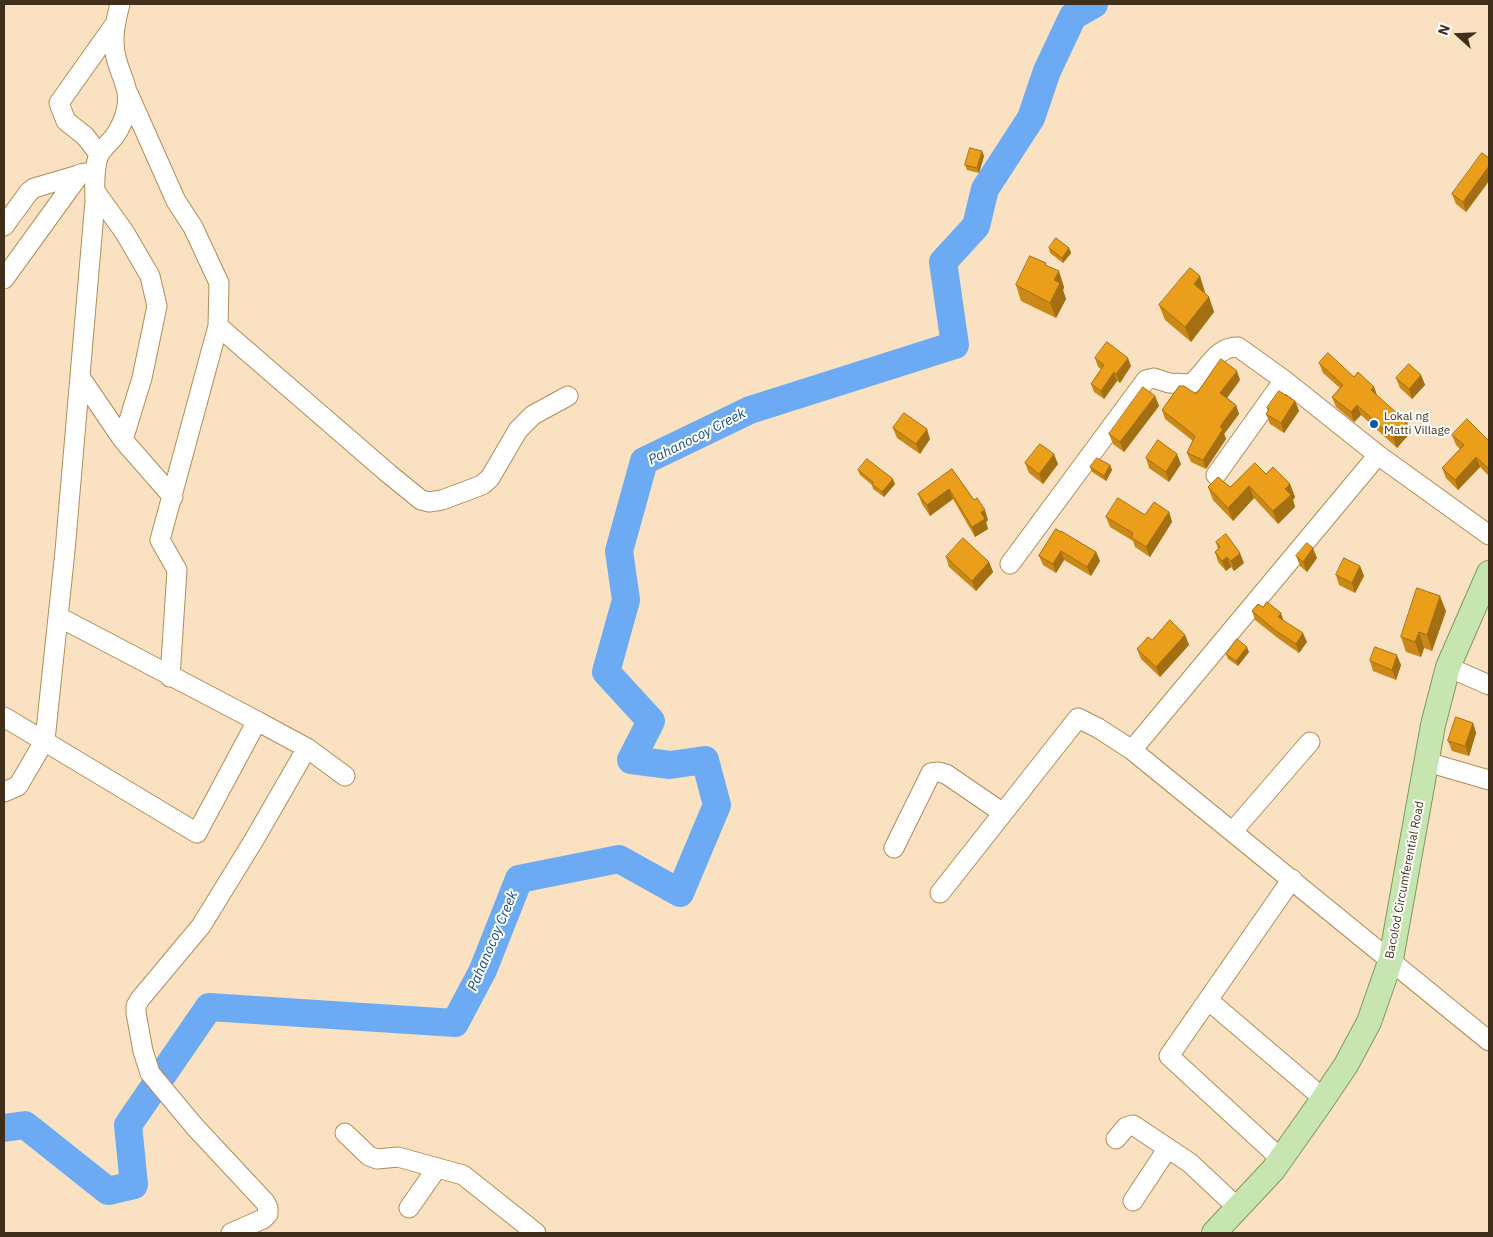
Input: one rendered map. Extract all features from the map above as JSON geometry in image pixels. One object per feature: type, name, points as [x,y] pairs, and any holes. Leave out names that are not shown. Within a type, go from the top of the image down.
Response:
[{"type":"main road","name":"Bacolod Circumferential Road","points":[[1214,1233],[1273,1170],[1346,1065],[1368,1022],[1391,959],[1433,725],[1448,667],[1489,573]]},
{"type":"street","points":[[120,4],[115,23],[114,46],[116,60],[128,93],[176,201],[193,227],[219,283],[218,326],[160,540],[176,570],[170,676]]},
{"type":"street","points":[[4,792],[18,786],[45,740],[80,377],[95,191],[85,136],[66,121],[59,103],[115,23]]},
{"type":"street","points":[[4,278],[115,136],[124,118],[128,93]]},
{"type":"street","points":[[4,226],[34,188],[92,167]]},
{"type":"street","points":[[95,191],[125,233],[150,276],[157,306],[142,378],[123,440]]},
{"type":"street","points":[[218,326],[389,474],[421,500],[429,502],[442,500],[482,485],[490,478],[518,430],[533,414],[568,396]]},
{"type":"street","points":[[1010,564],[1146,380],[1154,378],[1170,383],[1191,384],[1199,378],[1222,350],[1230,347],[1238,347],[1284,380],[1378,454],[1489,536]]},
{"type":"street","points":[[80,377],[123,440],[173,497]]},
{"type":"street","points":[[1216,475],[1284,380]]},
{"type":"street","points":[[1132,750],[1378,454]]},
{"type":"street","points":[[58,617],[307,748],[344,776]]},
{"type":"street","points":[[1448,667],[1489,685]]},
{"type":"street","points":[[4,717],[197,833],[257,721]]},
{"type":"street","points":[[940,893],[1078,718],[1098,728],[1132,750],[1391,959],[1489,1041]]},
{"type":"street","points":[[1233,831],[1310,742]]},
{"type":"street","points":[[231,1233],[263,1219],[268,1214],[268,1208],[265,1202],[195,1126],[150,1073],[143,1051],[136,1006],[140,998],[201,926],[254,840],[307,748]]},
{"type":"street","points":[[1427,762],[1489,780]]},
{"type":"street","points":[[894,848],[931,774],[938,772],[946,774],[1003,813]]},
{"type":"street","points":[[1281,1159],[1170,1056],[1292,879]]},
{"type":"street","points":[[1208,1000],[1324,1099]]},
{"type":"street","points":[[1116,1139],[1126,1127],[1133,1125],[1190,1163],[1238,1208]]},
{"type":"street","points":[[344,1133],[369,1156],[377,1159],[398,1156],[463,1175],[536,1233]]},
{"type":"street","points":[[1132,1201],[1168,1148]]},
{"type":"street","points":[[409,1208],[438,1168]]},
{"type":"building","points":[[970,148],[982,151],[977,168],[965,165]]},
{"type":"building","points":[[1482,153],[1489,158],[1489,166],[1463,202],[1452,194]]},
{"type":"building","points":[[1056,238],[1069,248],[1062,258],[1049,248]]},
{"type":"building","points":[[1030,256],[1059,271],[1054,280],[1060,283],[1050,303],[1016,285]]},
{"type":"building","points":[[1190,268],[1200,276],[1194,284],[1209,297],[1185,327],[1159,305]]},
{"type":"building","points":[[1107,342],[1128,358],[1116,374],[1114,372],[1101,391],[1091,384],[1104,365],[1095,358]]},
{"type":"building","points":[[1328,353],[1354,377],[1358,372],[1374,387],[1371,390],[1407,422],[1393,438],[1357,405],[1351,412],[1332,397],[1343,385],[1319,363]]},
{"type":"building","points":[[1221,359],[1237,371],[1220,393],[1236,405],[1220,427],[1223,429],[1203,460],[1187,453],[1195,436],[1162,410],[1179,386],[1184,386],[1196,394]]},
{"type":"building","points":[[1409,364],[1421,375],[1409,389],[1396,378]]},
{"type":"building","points":[[1143,387],[1155,396],[1120,442],[1109,434]]},
{"type":"building","points":[[1279,391],[1295,401],[1281,423],[1266,414],[1269,409],[1267,408]]},
{"type":"building","points":[[904,413],[927,429],[916,444],[893,428]]},
{"type":"building","points":[[1467,419],[1489,441],[1489,469],[1476,457],[1455,480],[1442,468],[1464,445],[1452,435]]},
{"type":"building","points":[[1158,440],[1177,454],[1166,472],[1146,458]]},
{"type":"building","points":[[1040,444],[1054,454],[1039,474],[1025,463]]},
{"type":"building","points":[[1097,458],[1110,465],[1104,476],[1090,467]]},
{"type":"building","points":[[867,459],[893,479],[882,492],[858,470]]},
{"type":"building","points":[[1255,463],[1266,474],[1273,467],[1290,484],[1285,489],[1291,495],[1273,511],[1249,486],[1228,508],[1208,487],[1218,477],[1230,487]]},
{"type":"building","points":[[952,469],[974,500],[977,498],[985,510],[981,512],[985,519],[972,527],[949,489],[927,505],[918,494]]},
{"type":"building","points":[[1118,498],[1145,515],[1154,502],[1169,512],[1146,547],[1131,537],[1133,533],[1106,517]]},
{"type":"building","points":[[1056,529],[1096,552],[1087,567],[1061,551],[1053,564],[1039,556]]},
{"type":"building","points":[[1226,534],[1240,553],[1231,561],[1227,557],[1222,561],[1215,552],[1220,547],[1216,542]]},
{"type":"building","points":[[963,538],[989,562],[972,581],[946,557]]},
{"type":"building","points":[[1307,543],[1313,548],[1303,562],[1296,556]]},
{"type":"building","points":[[1344,558],[1360,566],[1352,583],[1336,575]]},
{"type":"building","points":[[1417,588],[1440,596],[1427,635],[1419,632],[1415,642],[1401,637]]},
{"type":"building","points":[[1267,602],[1281,613],[1278,617],[1303,633],[1296,644],[1276,631],[1252,611],[1258,604],[1263,607]]},
{"type":"building","points":[[1170,620],[1185,635],[1156,667],[1137,649],[1148,637],[1152,640]]},
{"type":"building","points":[[1237,639],[1247,647],[1236,661],[1226,654]]},
{"type":"building","points":[[1375,647],[1397,655],[1392,670],[1370,661]]},
{"type":"building","points":[[1456,717],[1473,723],[1465,746],[1448,741]]},
{"type":"waterway","name":"Pahanocoy Creek","points":[[4,1128],[25,1125],[108,1191],[134,1185],[128,1125],[209,1007],[455,1023],[483,970],[519,879],[619,859],[680,893],[717,805],[705,760],[670,765],[631,760],[651,721],[606,672],[626,600],[619,551],[644,461],[750,410],[955,345],[943,262],[976,226],[985,189],[1031,118],[1047,71],[1073,16],[1094,4]]},
{"type":"place","name":"Lokal ng Matti Village","points":[[1374,424]]}]
